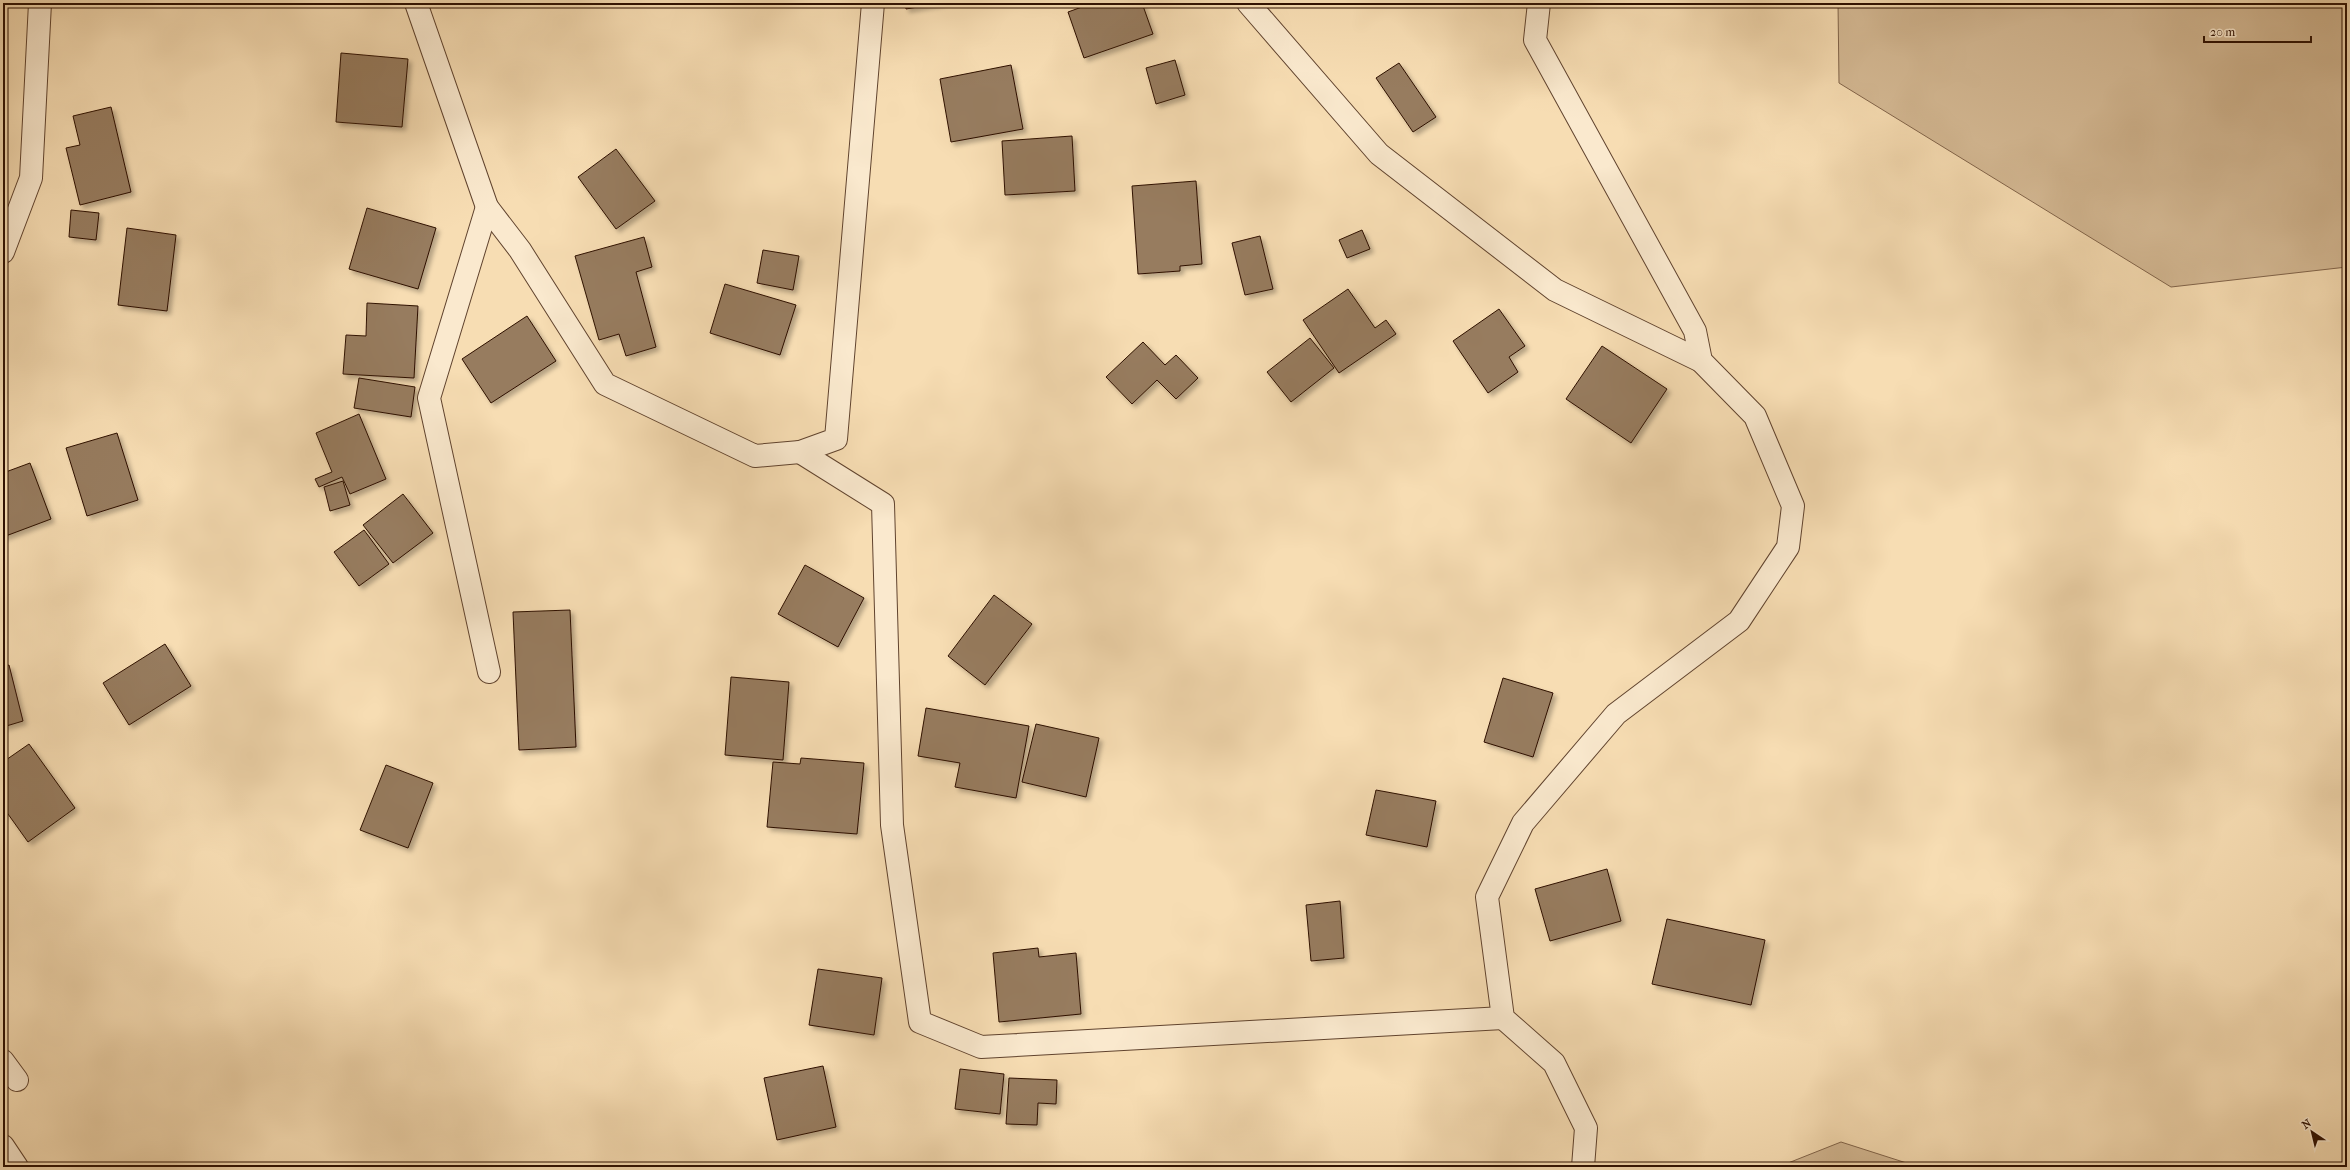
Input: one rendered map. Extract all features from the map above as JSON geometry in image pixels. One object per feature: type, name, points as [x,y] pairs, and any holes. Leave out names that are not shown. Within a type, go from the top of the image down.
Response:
[{"type":"street","points":[[3,252],[31,178],[40,3]]},
{"type":"street","points":[[416,3],[487,207],[520,250],[605,384],[755,456],[800,452],[836,439],[873,3]]},
{"type":"street","points":[[1248,3],[1379,154],[1555,290],[1701,361],[1755,416],[1793,506],[1788,547],[1739,621],[1616,714],[1523,823],[1487,897],[1503,1018],[1554,1063],[1586,1128],[1583,1167]]},
{"type":"street","points":[[1538,3],[1536,40],[1695,331],[1701,361]]},
{"type":"street","points":[[487,207],[429,398],[488,672]]},
{"type":"street","points":[[800,452],[883,504],[892,825],[920,1022],[981,1047],[1503,1018]]},
{"type":"street","points":[[3,1061],[17,1080]]},
{"type":"street","points":[[3,1146],[17,1167]]},
{"type":"shaded area","points":[[1838,3],[2347,3],[2347,267],[2171,287],[1839,83]]},
{"type":"shaded area","points":[[1841,1142],[1919,1167],[1778,1167]]},
{"type":"building","points":[[905,3],[941,3],[906,9]]},
{"type":"building","points":[[1093,3],[1142,3],[1153,34],[1084,58],[1068,12]]},
{"type":"building","points":[[341,53],[408,59],[402,127],[336,122]]},
{"type":"building","points":[[1175,60],[1185,95],[1156,104],[1146,68]]},
{"type":"building","points":[[1399,63],[1436,117],[1413,132],[1376,78]]},
{"type":"building","points":[[1011,65],[1023,129],[951,142],[940,79]]},
{"type":"building","points":[[111,107],[131,192],[80,205],[66,148],[80,145],[73,116]]},
{"type":"building","points":[[1072,136],[1075,191],[1005,195],[1002,141]]},
{"type":"building","points":[[616,149],[655,201],[616,229],[578,177]]},
{"type":"building","points":[[1196,181],[1202,264],[1180,266],[1180,271],[1138,274],[1132,186]]},
{"type":"building","points":[[367,208],[436,228],[418,289],[349,269]]},
{"type":"building","points":[[71,210],[99,213],[96,240],[69,237]]},
{"type":"building","points":[[127,228],[176,235],[167,311],[118,305]]},
{"type":"building","points":[[1362,230],[1370,249],[1347,258],[1339,240]]},
{"type":"building","points":[[1260,236],[1273,289],[1245,295],[1232,243]]},
{"type":"building","points":[[644,237],[652,267],[636,272],[656,347],[626,356],[619,334],[599,340],[575,256]]},
{"type":"building","points":[[763,250],[799,256],[793,290],[757,283]]},
{"type":"building","points":[[725,284],[796,305],[780,355],[710,333]]},
{"type":"building","points":[[1348,289],[1375,328],[1386,320],[1396,334],[1339,373],[1303,320]]},
{"type":"building","points":[[367,303],[418,306],[414,378],[343,374],[346,335],[366,336]]},
{"type":"building","points":[[1499,309],[1525,346],[1509,357],[1518,372],[1488,393],[1453,341]]},
{"type":"building","points":[[527,316],[556,361],[491,403],[462,359]]},
{"type":"building","points":[[1310,338],[1334,368],[1291,402],[1267,372]]},
{"type":"building","points":[[1143,342],[1165,365],[1176,355],[1198,378],[1176,399],[1157,380],[1132,404],[1106,377]]},
{"type":"building","points":[[1602,346],[1667,389],[1631,443],[1566,399]]},
{"type":"building","points":[[359,378],[415,387],[411,417],[354,408]]},
{"type":"building","points":[[359,414],[386,479],[350,494],[342,477],[319,487],[315,479],[332,472],[316,433]]},
{"type":"building","points":[[117,433],[138,500],[87,516],[66,448]]},
{"type":"building","points":[[30,463],[51,519],[3,537],[3,473]]},
{"type":"building","points":[[343,481],[350,505],[330,511],[324,487]]},
{"type":"building","points":[[403,494],[433,533],[393,563],[363,525]]},
{"type":"building","points":[[364,530],[389,564],[359,586],[334,552]]},
{"type":"building","points":[[805,565],[864,598],[838,647],[778,614]]},
{"type":"building","points":[[994,595],[1032,624],[985,685],[948,656]]},
{"type":"building","points":[[570,610],[576,747],[519,750],[513,612]]},
{"type":"building","points":[[165,644],[191,686],[129,725],[103,683]]},
{"type":"building","points":[[9,665],[23,721],[3,727],[3,667]]},
{"type":"building","points":[[731,677],[789,682],[783,760],[725,755]]},
{"type":"building","points":[[1503,678],[1553,693],[1533,757],[1484,742]]},
{"type":"building","points":[[926,708],[1029,726],[1016,798],[955,787],[960,763],[918,756]]},
{"type":"building","points":[[1036,724],[1099,738],[1086,797],[1022,782]]},
{"type":"building","points":[[29,744],[75,808],[28,842],[3,807],[3,762]]},
{"type":"building","points":[[801,758],[864,763],[857,834],[767,827],[773,762],[800,764]]},
{"type":"building","points":[[386,765],[433,783],[408,848],[360,830]]},
{"type":"building","points":[[1376,790],[1436,801],[1427,847],[1366,835]]},
{"type":"building","points":[[1607,869],[1621,921],[1550,941],[1535,889]]},
{"type":"building","points":[[1340,901],[1344,958],[1311,961],[1306,905]]},
{"type":"building","points":[[1667,919],[1765,940],[1751,1005],[1652,984]]},
{"type":"building","points":[[1038,948],[1039,957],[1076,953],[1081,1014],[999,1022],[993,953]]},
{"type":"building","points":[[818,969],[882,978],[874,1035],[809,1025]]},
{"type":"building","points":[[823,1066],[836,1127],[777,1140],[764,1078]]},
{"type":"building","points":[[960,1069],[1004,1074],[1000,1114],[955,1109]]},
{"type":"building","points":[[1009,1078],[1057,1080],[1056,1104],[1038,1103],[1037,1125],[1006,1124]]}]
